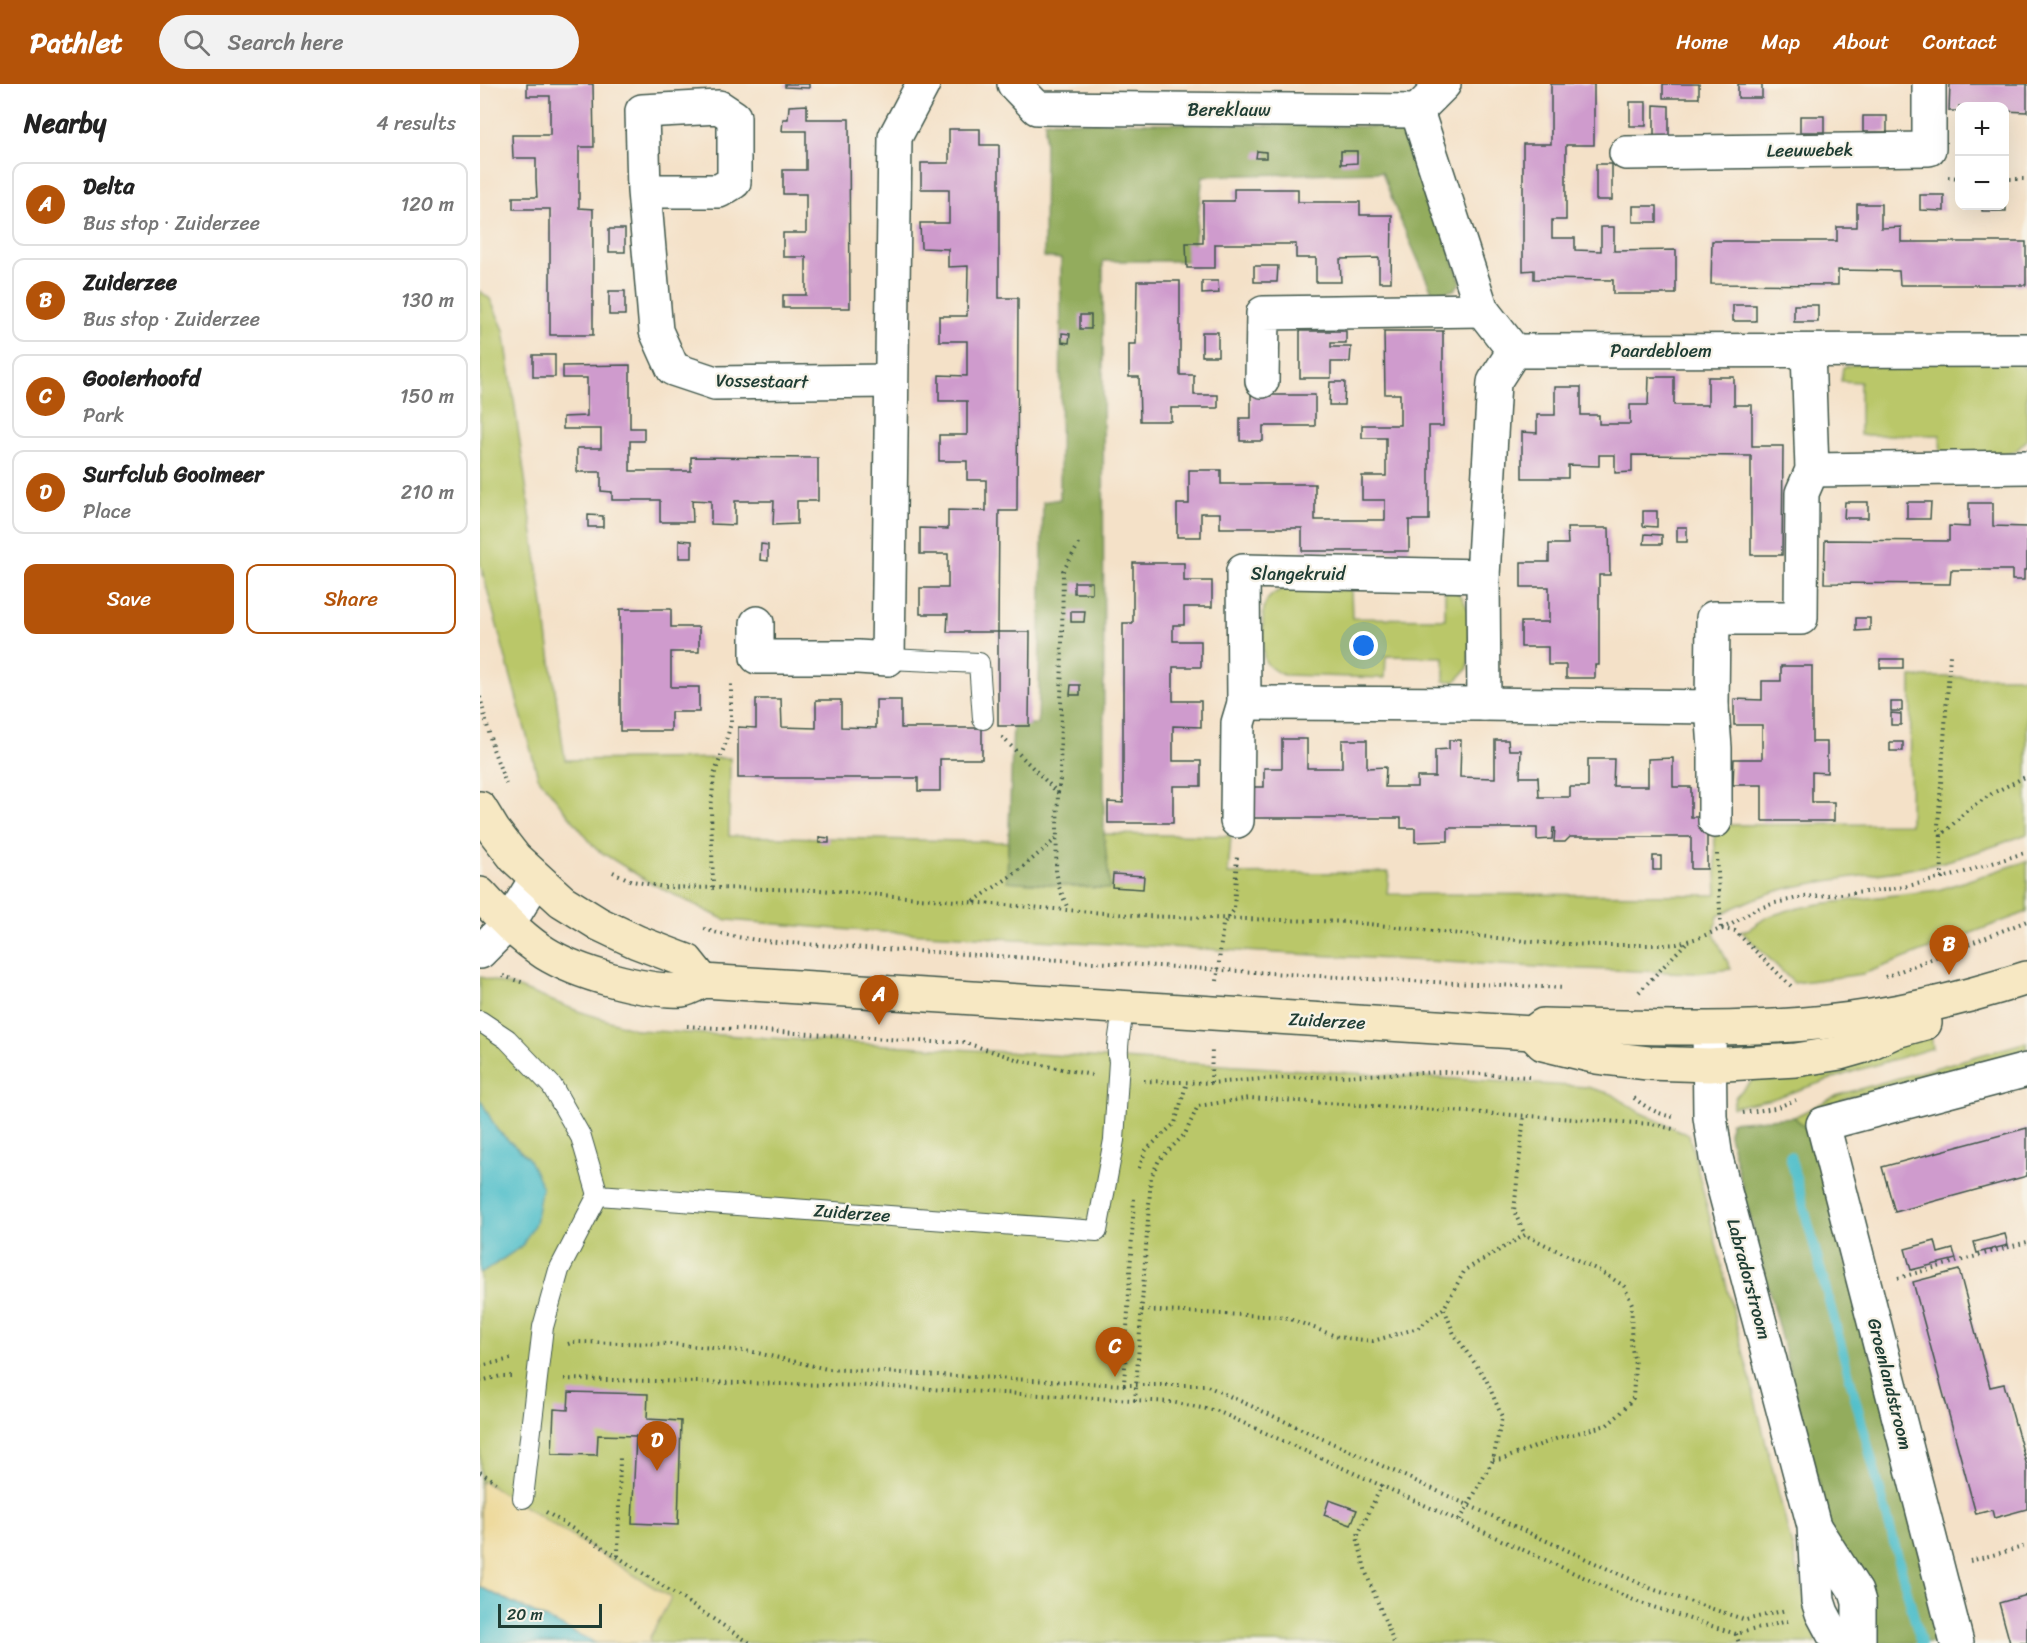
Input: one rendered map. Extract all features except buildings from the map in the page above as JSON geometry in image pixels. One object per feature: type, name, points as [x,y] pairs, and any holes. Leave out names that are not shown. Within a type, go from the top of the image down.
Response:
[{"type":"street","points":[[757,623],[757,657],[888,659],[895,136],[923,84]]},
{"type":"street","name":"Bereklauw","points":[[1014,84],[1037,108],[1417,111]]},
{"type":"street","points":[[1444,84],[1417,111],[1482,310],[1514,351],[1494,382],[1483,576],[1484,704]]},
{"type":"street","name":"Leeuwebek","points":[[1626,153],[1929,149],[1929,84]]},
{"type":"street","name":"Vossestaart","points":[[644,191],[656,331],[673,369],[715,383],[891,381]]},
{"type":"street","points":[[1262,381],[1263,313],[1482,310]]},
{"type":"street","name":"Paardebloem","points":[[1514,351],[2027,350]]},
{"type":"street","points":[[1715,821],[1715,748],[1712,707],[1713,618],[1801,618],[1802,493],[1812,470],[1808,351]]},
{"type":"street","points":[[1812,470],[2027,467]]},
{"type":"street","name":"Slangekruid","points":[[1237,821],[1238,723],[1244,703],[1243,572],[1483,576]]},
{"type":"street","points":[[1244,703],[1712,707]]},
{"type":"street","points":[[480,808],[509,850],[536,879],[562,901],[586,917],[637,942],[687,961],[704,981]]},
{"type":"street","points":[[481,897],[536,879]]},
{"type":"street","points":[[480,952],[509,923],[536,879]]},
{"type":"street","name":"Zuiderzee","points":[[481,897],[522,936],[548,955],[596,975],[623,982],[685,990],[704,981],[1532,1033],[1544,1025],[1709,1029],[1852,1019],[1953,999],[2027,978]]},
{"type":"street","name":"Zuiderzee","points":[[1532,1033],[1543,1044],[1597,1057],[1648,1063],[1709,1065],[1796,1060],[1840,1053],[1916,1025],[2027,1002]]},
{"type":"street","name":"Labradorstroom","points":[[1709,1029],[1712,1139],[1814,1526],[1820,1607],[1838,1643]]},
{"type":"street","name":"Groenlandstroom","points":[[1957,1643],[1823,1124],[2027,1070]]},
{"type":"street","name":"Labradorstroom","points":[[1814,1526],[1856,1592],[1859,1602],[1859,1643]]},
{"type":"lane","points":[[888,659],[979,663],[983,719]]},
{"type":"lane","name":"Zuiderzee","points":[[598,1195],[1097,1231],[1114,1140],[1119,1060],[1116,1053],[1123,1009]]},
{"type":"lane","points":[[480,1021],[507,1039],[552,1086],[581,1137],[598,1195],[559,1270],[543,1327],[523,1498]]},
{"type":"path","points":[[2009,179],[2027,180]]},
{"type":"path","points":[[1068,909],[1057,880],[1064,571],[1080,542]]},
{"type":"path","points":[[1942,879],[1941,836],[1938,826],[1950,655]]},
{"type":"path","points":[[713,887],[711,809],[714,775],[731,723],[732,666],[757,657]]},
{"type":"path","points":[[480,697],[493,749],[508,787]]},
{"type":"path","points":[[983,719],[1058,793]]},
{"type":"path","points":[[1941,836],[1965,812],[1993,793],[2027,776]]},
{"type":"path","points":[[1217,970],[1223,924],[1234,909],[1237,821]]},
{"type":"path","points":[[1715,821],[1721,928]]},
{"type":"path","points":[[973,901],[1017,872],[1057,838]]},
{"type":"path","points":[[613,872],[643,884],[664,887],[820,890],[1141,916],[1350,922],[1543,943],[1665,945],[1689,941],[1721,928],[1754,910],[1788,900],[1877,891],[1942,879],[2027,852]]},
{"type":"path","points":[[1876,979],[2027,921]]},
{"type":"path","points":[[699,927],[744,937],[790,943],[1217,970],[1567,988]]},
{"type":"path","points":[[1721,928],[1735,931],[1794,989]]},
{"type":"path","points":[[1639,992],[1689,941]]},
{"type":"path","points":[[1783,990],[1805,988]]},
{"type":"path","points":[[1632,992],[1649,992]]},
{"type":"path","points":[[1211,1083],[1212,1047]]},
{"type":"path","points":[[1138,1169],[1146,1150],[1174,1123],[1187,1082]]},
{"type":"path","points":[[1135,1401],[1151,1177],[1159,1160],[1185,1134],[1198,1106],[1250,1098],[1524,1115],[1652,1124],[1712,1139]]},
{"type":"path","points":[[1493,1460],[1503,1459],[1558,1438],[1607,1425],[1620,1414],[1632,1398],[1635,1365],[1631,1343],[1632,1304],[1624,1286],[1600,1271],[1526,1235],[1514,1210],[1524,1115]]},
{"type":"path","points":[[1124,1385],[1134,1190]]},
{"type":"path","points":[[1142,1310],[1285,1317],[1338,1337],[1373,1341],[1418,1328],[1444,1308],[1464,1270],[1526,1235]]},
{"type":"path","points":[[1865,1287],[2027,1242]]},
{"type":"path","points":[[1444,1308],[1454,1334],[1486,1379],[1502,1417],[1493,1460],[1460,1520]]},
{"type":"path","points":[[480,1366],[574,1342],[671,1344],[753,1352],[827,1369],[1124,1385],[1205,1385],[1652,1589],[1746,1620],[1820,1607]]},
{"type":"path","points":[[537,1378],[873,1386],[1171,1402],[1217,1411],[1638,1602],[1736,1634],[1820,1607]]},
{"type":"path","points":[[618,1557],[620,1455]]},
{"type":"path","points":[[480,1472],[618,1557],[750,1643]]},
{"type":"path","points":[[1382,1485],[1358,1537],[1366,1573],[1394,1643]]},
{"type":"path","points":[[1937,1569],[2027,1546]]},
{"type":"path","points":[[1736,1634],[1738,1643]]},
{"type":"green space","points":[[1045,121],[1391,127],[1399,129],[1411,141],[1461,282],[1454,290],[1433,294],[1382,172],[1203,176],[1192,261],[1103,261],[1104,834],[1110,889],[1007,881],[1013,724],[1038,724],[1043,502],[1060,499],[1061,259],[1044,257]]},
{"type":"green space","points":[[480,291],[490,299],[504,330],[565,760],[730,758],[729,836],[1008,842],[1007,881],[1109,889],[1104,834],[1231,836],[1228,874],[1389,872],[1387,894],[1717,895],[1714,825],[1910,824],[1911,677],[2027,677],[2027,834],[1935,864],[1798,886],[1744,903],[1718,916],[1714,934],[1731,969],[1694,973],[1556,968],[851,930],[721,918],[649,882],[596,849],[538,777],[480,563]]},
{"type":"green space","points":[[1887,357],[2019,361],[2027,371],[2027,440],[2011,453],[1941,461],[1940,435],[1860,435],[1860,382],[1841,381],[1843,367]]},
{"type":"green space","points":[[1284,589],[1351,590],[1352,618],[1445,619],[1445,591],[1456,591],[1463,599],[1470,617],[1468,668],[1456,681],[1444,681],[1444,657],[1386,656],[1385,678],[1281,674],[1265,661],[1263,621],[1266,601],[1276,592]]},
{"type":"green space","points":[[2027,861],[2027,912],[1863,974],[1794,983],[1741,931],[1749,929],[1767,917],[1789,910],[1819,904],[1938,890]]},
{"type":"green space","points":[[480,977],[519,988],[578,1011],[638,1030],[1587,1087],[1612,1094],[1639,1112],[1689,1135],[1816,1643],[650,1643],[650,1638],[670,1598],[480,1484],[480,1272],[484,1272],[522,1246],[528,1158],[497,1130],[480,1099]]},
{"type":"green space","points":[[1931,1035],[1933,1048],[1772,1099],[1732,1107],[1736,1096],[1755,1078]]},
{"type":"green space","points":[[2027,1042],[2027,1049],[1842,1099],[1811,1133],[1794,1117],[1838,1095]]},
{"type":"green space","points":[[1794,1117],[1811,1133],[1949,1643],[1868,1643],[1829,1524],[1729,1135],[1730,1122]]},
{"type":"sand","points":[[483,1481],[671,1598],[650,1637],[650,1643],[595,1643],[480,1587],[480,1484]]},
{"type":"water","points":[[480,1099],[497,1130],[528,1158],[542,1186],[535,1223],[522,1246],[483,1272],[480,1272]]},
{"type":"water","points":[[480,1587],[588,1639],[595,1643],[480,1643]]},
{"type":"waterway","points":[[1790,1156],[1921,1643]]},
{"type":"place","name":"Zuiderzee","points":[[1949,975]]},
{"type":"place","name":"Delta","points":[[879,1025]]},
{"type":"place","name":"Gooierhoofd","points":[[1115,1377]]},
{"type":"place","name":"Surfclub Gooimeer","points":[[657,1471]]}]
